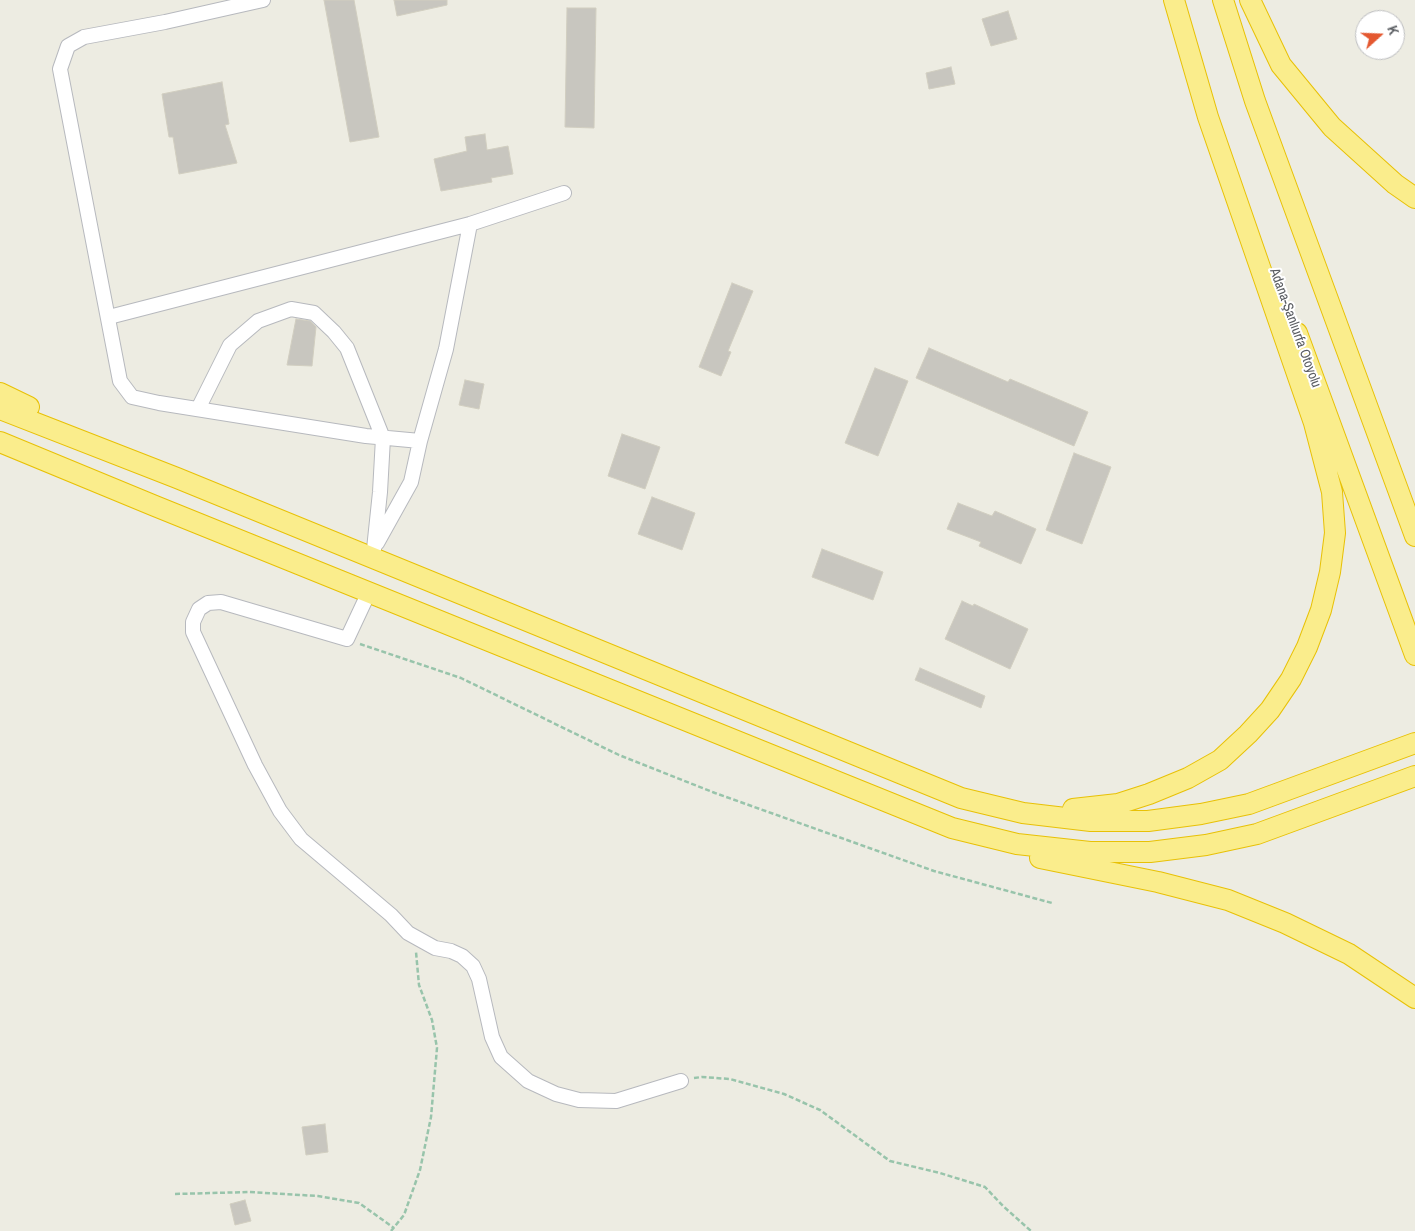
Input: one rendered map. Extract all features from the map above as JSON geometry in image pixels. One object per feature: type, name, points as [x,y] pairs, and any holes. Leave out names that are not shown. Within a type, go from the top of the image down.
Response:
[{"type":"highway","name":"Adana-Şanlıurfa Otoyolu","points":[[1175,0],[1415,655]]},
{"type":"highway","points":[[861,758],[965,793],[1013,804],[1049,810],[1083,810],[1118,804],[1188,778],[1220,760],[1270,710],[1291,679],[1307,647],[1321,610],[1330,572],[1335,533],[1332,492],[1314,423],[1208,117],[1175,0]]},
{"type":"highway","points":[[1223,0],[1255,101],[1415,536]]},
{"type":"highway","points":[[1250,0],[1281,65],[1332,127],[1395,184],[1415,198]]},
{"type":"highway","points":[[0,394],[177,478]]},
{"type":"highway","points":[[0,409],[371,553],[961,798],[1023,813],[1091,821],[1148,821],[1201,814],[1249,804],[1415,743]]},
{"type":"highway","points":[[0,442],[952,828],[1017,844],[1090,852],[1150,852],[1206,845],[1257,834],[1408,778]]},
{"type":"highway","points":[[0,449],[155,506]]},
{"type":"highway","points":[[850,786],[950,832],[1017,854],[1158,882],[1228,900],[1285,923],[1348,954],[1415,998]]},
{"type":"street","points":[[263,0],[165,22],[84,37],[68,46],[60,69],[120,381],[132,396],[159,403],[383,438],[420,441]]},
{"type":"street","points":[[108,317],[470,224],[564,193]]},
{"type":"street","points":[[371,553],[411,482],[420,441],[446,349],[470,224]]},
{"type":"street","points":[[198,409],[230,345],[258,321],[291,309],[314,313],[334,332],[347,348],[383,438],[380,492],[371,553]]},
{"type":"street","points":[[369,592],[347,639],[221,602],[208,603],[199,609],[193,622],[193,632],[196,640],[255,765],[280,812],[301,840],[391,915],[408,932],[435,948],[451,951],[462,956],[473,966],[479,980],[492,1036],[501,1058],[528,1081],[556,1094],[579,1100],[616,1101],[681,1081]]},
{"type":"path","points":[[347,639],[460,678],[619,755],[715,793],[934,871],[1052,902]]},
{"type":"path","points":[[391,1231],[404,1215],[420,1170],[430,1117],[437,1048],[432,1020],[419,985],[416,954],[421,941]]},
{"type":"path","points":[[681,1081],[702,1077],[730,1078],[784,1094],[820,1110],[890,1161],[940,1173],[985,1187],[1031,1231]]},
{"type":"path","points":[[175,1194],[249,1192],[318,1196],[358,1203],[394,1228]]},
{"type":"building","points":[[324,0],[354,0],[379,137],[350,142]]},
{"type":"building","points":[[394,0],[447,0],[447,5],[397,16]]},
{"type":"building","points":[[567,8],[596,8],[594,128],[565,127]]},
{"type":"building","points":[[1008,11],[1017,39],[991,46],[982,19]]},
{"type":"building","points":[[951,67],[955,84],[929,89],[926,73]]},
{"type":"building","points":[[222,82],[229,124],[225,125],[237,163],[179,174],[173,137],[169,137],[162,94]]},
{"type":"building","points":[[485,134],[487,150],[508,146],[513,174],[491,178],[492,182],[441,191],[434,159],[467,151],[465,137]]},
{"type":"building","points":[[732,283],[753,291],[728,351],[731,352],[721,376],[699,367]]},
{"type":"building","points":[[296,319],[310,321],[316,327],[312,366],[287,365]]},
{"type":"building","points":[[929,348],[1008,382],[1010,379],[1088,412],[1074,446],[916,378]]},
{"type":"building","points":[[875,368],[908,381],[878,456],[845,443]]},
{"type":"building","points":[[465,380],[484,384],[479,409],[459,405]]},
{"type":"building","points":[[622,434],[660,447],[645,489],[608,476]]},
{"type":"building","points":[[1074,453],[1111,467],[1082,544],[1046,530]]},
{"type":"building","points":[[652,497],[695,513],[682,550],[638,534]]},
{"type":"building","points":[[958,503],[992,516],[995,511],[1036,529],[1021,564],[979,546],[981,542],[947,529]]},
{"type":"building","points":[[822,549],[883,572],[873,600],[812,577]]},
{"type":"building","points":[[962,601],[973,606],[974,604],[1028,629],[1010,669],[945,639]]},
{"type":"building","points":[[920,668],[985,696],[981,708],[915,680]]},
{"type":"building","points":[[325,1124],[328,1152],[306,1155],[302,1127]]},
{"type":"building","points":[[245,1200],[251,1221],[235,1225],[230,1204]]}]
